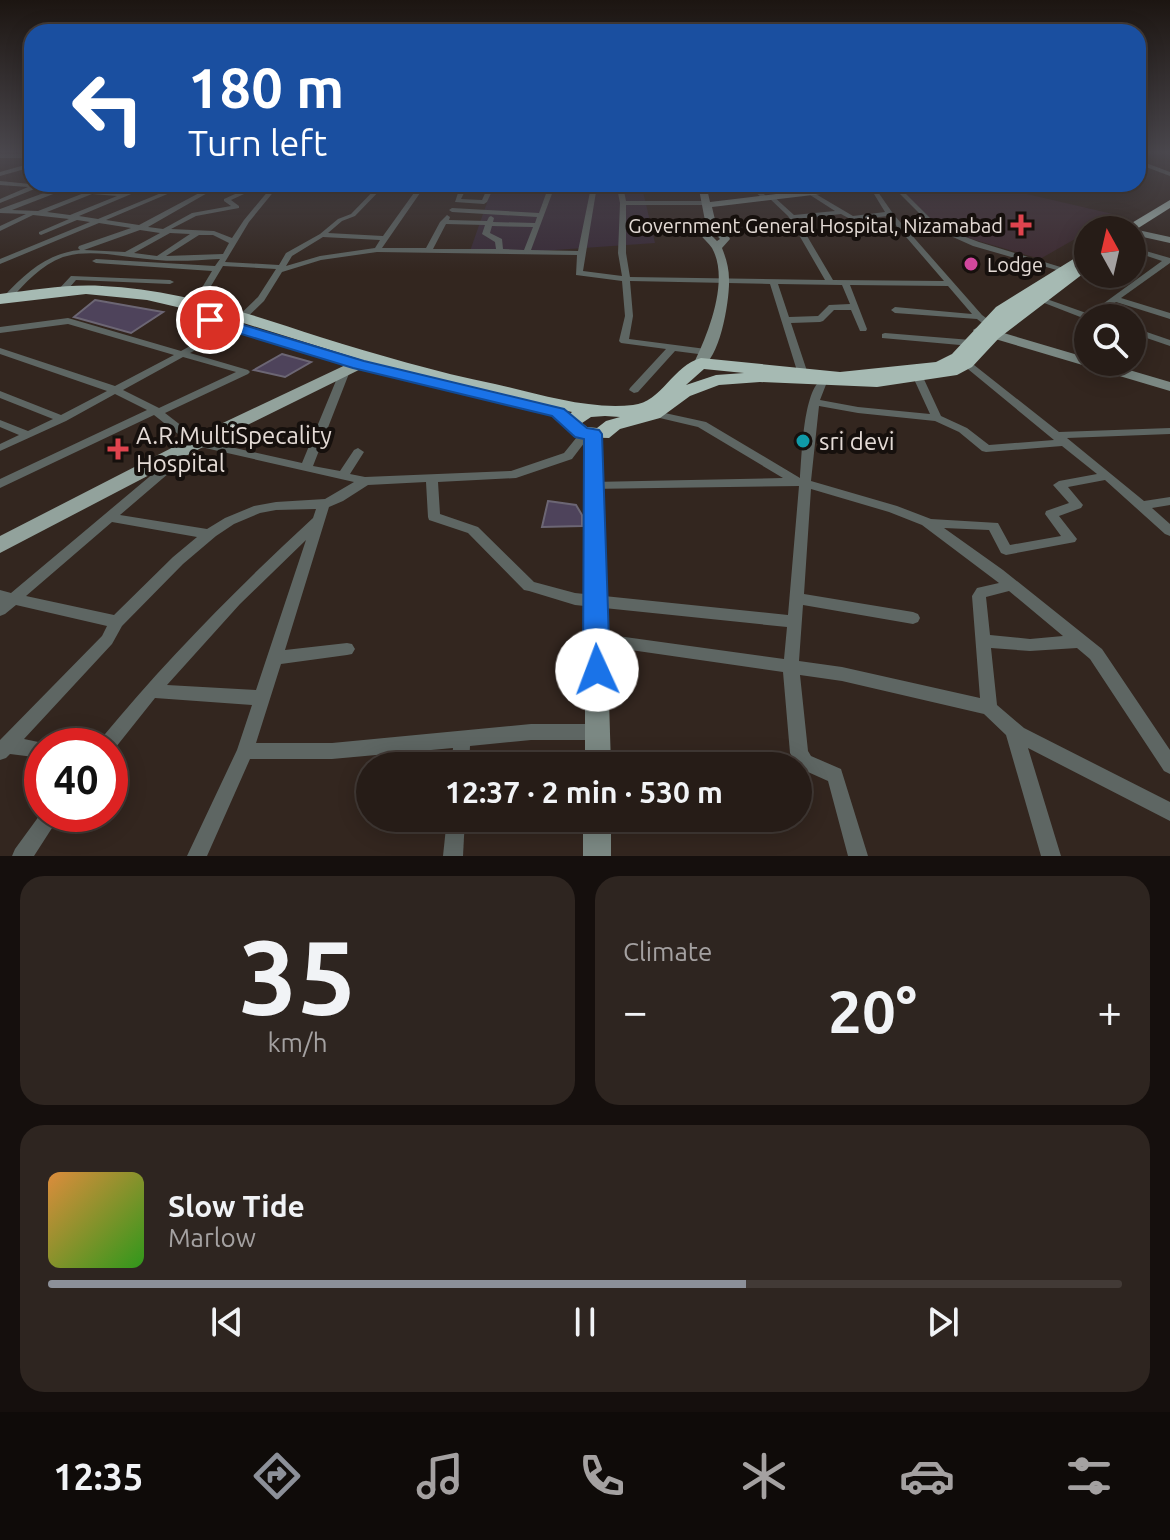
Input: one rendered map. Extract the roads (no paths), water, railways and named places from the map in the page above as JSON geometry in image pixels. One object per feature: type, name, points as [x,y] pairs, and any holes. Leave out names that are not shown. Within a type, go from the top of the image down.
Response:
[{"type":"highway","points":[[1146,222],[1170,203]]},
{"type":"highway","points":[[1146,225],[1170,212]]},
{"type":"highway","points":[[707,366],[871,376],[940,367],[958,358],[985,330],[1074,262]]},
{"type":"highway","points":[[707,366],[760,377],[822,382],[877,382],[951,371],[966,363],[985,330],[1074,274]]},
{"type":"highway","points":[[2,301],[60,293],[121,292],[195,306],[358,365],[558,413],[583,430],[608,431],[604,416]]},
{"type":"highway","points":[[2,301],[109,298],[238,323]]},
{"type":"highway","points":[[358,365],[525,397],[604,416],[648,411],[683,392],[707,366]]},
{"type":"main road","points":[[704,192],[711,226],[705,234],[717,247],[725,280],[707,366]]},
{"type":"main road","points":[[708,204],[809,192]]},
{"type":"main road","points":[[1146,236],[1170,240]]},
{"type":"main road","points":[[985,330],[1170,387]]},
{"type":"main road","points":[[0,545],[196,443],[358,365]]},
{"type":"main road","points":[[583,430],[592,486],[598,752]]},
{"type":"main road","points":[[597,832],[597,856]]},
{"type":"street","points":[[0,201],[22,192]]},
{"type":"street","points":[[2,213],[53,192]]},
{"type":"street","points":[[0,229],[92,192]]},
{"type":"street","points":[[103,192],[127,195]]},
{"type":"street","points":[[41,233],[134,192]]},
{"type":"street","points":[[0,262],[175,192]]},
{"type":"street","points":[[158,206],[179,192]]},
{"type":"street","points":[[2,301],[39,266],[141,228],[206,192]]},
{"type":"street","points":[[244,192],[226,200],[253,212]]},
{"type":"street","points":[[195,306],[253,212],[270,192]]},
{"type":"street","points":[[0,448],[62,419],[238,323],[261,299],[289,255],[340,220],[353,215],[375,192]]},
{"type":"street","points":[[377,250],[417,192]]},
{"type":"street","points":[[428,251],[462,192]]},
{"type":"street","points":[[457,201],[484,202],[487,192]]},
{"type":"street","points":[[527,252],[550,192]]},
{"type":"street","points":[[593,192],[580,274],[626,279],[950,284]]},
{"type":"street","points":[[622,192],[622,253],[629,316],[623,340],[672,348],[707,366]]},
{"type":"street","points":[[760,192],[793,217],[830,281]]},
{"type":"street","points":[[809,192],[852,218],[889,214]]},
{"type":"street","points":[[875,192],[889,214],[985,330]]},
{"type":"street","points":[[901,192],[937,228],[976,244],[1063,269]]},
{"type":"street","points":[[623,203],[708,204]]},
{"type":"street","points":[[125,255],[194,214],[236,207]]},
{"type":"street","points":[[452,210],[541,215]]},
{"type":"street","points":[[494,212],[486,234],[499,241],[500,252]]},
{"type":"street","points":[[793,217],[842,212]]},
{"type":"street","points":[[2,213],[74,218],[165,231],[214,233],[234,242]]},
{"type":"street","points":[[443,222],[537,225]]},
{"type":"street","points":[[158,258],[198,232]]},
{"type":"street","points":[[322,235],[384,238]]},
{"type":"street","points":[[78,250],[278,269],[320,258],[377,250],[581,253]]},
{"type":"street","points":[[60,293],[107,252]]},
{"type":"street","points":[[1146,253],[1169,260]]},
{"type":"street","points":[[1108,304],[1169,260]]},
{"type":"street","points":[[96,261],[222,263]]},
{"type":"street","points":[[74,278],[170,282]]},
{"type":"street","points":[[773,280],[803,374]]},
{"type":"street","points":[[845,281],[863,329]]},
{"type":"street","points":[[1038,299],[1074,312]]},
{"type":"street","points":[[1114,299],[1170,316]]},
{"type":"street","points":[[787,320],[820,319],[832,307],[855,307]]},
{"type":"street","points":[[895,310],[985,330]]},
{"type":"street","points":[[0,330],[68,321],[245,372],[0,484]]},
{"type":"street","points":[[885,336],[985,330]]},
{"type":"street","points":[[1146,335],[1170,343]]},
{"type":"street","points":[[634,390],[672,348]]},
{"type":"street","points":[[0,351],[115,390],[157,411],[196,443],[365,481],[432,481],[512,475],[568,456],[583,430]]},
{"type":"street","points":[[966,363],[1107,476],[1170,531]]},
{"type":"street","points":[[306,469],[358,365]]},
{"type":"street","points":[[918,377],[937,418]]},
{"type":"street","points":[[822,382],[814,402],[802,482],[799,599],[791,668],[799,753],[805,762],[835,775],[858,856]]},
{"type":"street","points":[[0,394],[62,419]]},
{"type":"street","points":[[814,402],[937,418],[963,430],[986,449],[1061,439],[1170,431]]},
{"type":"street","points":[[648,411],[695,420],[802,482],[927,522],[1012,585],[1096,654],[1170,765]]},
{"type":"street","points":[[1,424],[28,435]]},
{"type":"street","points":[[342,477],[358,452]]},
{"type":"street","points":[[0,610],[6,598],[165,470],[175,454]]},
{"type":"street","points":[[927,522],[993,526],[1006,550],[1070,539],[1051,514],[1077,505],[1059,485],[1107,476]]},
{"type":"street","points":[[120,728],[150,691],[246,587],[322,512],[365,481]]},
{"type":"street","points":[[432,481],[434,517],[473,530],[529,586],[595,601],[795,622]]},
{"type":"street","points":[[592,486],[802,482]]},
{"type":"street","points":[[1141,506],[1170,501]]},
{"type":"street","points":[[4,748],[107,640],[117,622],[209,534],[239,516],[280,504],[322,512]]},
{"type":"street","points":[[197,856],[245,751],[322,512]]},
{"type":"street","points":[[108,517],[209,534]]},
{"type":"street","points":[[989,708],[979,594],[1012,585]]},
{"type":"street","points":[[6,598],[117,622]]},
{"type":"street","points":[[799,599],[913,618]]},
{"type":"street","points":[[596,639],[842,674],[989,708],[1014,730],[1170,812]]},
{"type":"street","points":[[983,641],[1027,645],[1081,641]]},
{"type":"street","points":[[276,658],[347,649]]},
{"type":"street","points":[[150,691],[263,698]]},
{"type":"street","points":[[1014,730],[1051,856]]},
{"type":"street","points":[[245,751],[332,751],[531,732],[598,732]]},
{"type":"street","points":[[461,752],[462,738]]},
{"type":"street","points":[[4,748],[24,749]]},
{"type":"street","points":[[22,856],[39,832]]},
{"type":"street","points":[[453,856],[455,832]]},
{"type":"place","name":"Government General Hospital, Nizamabad","points":[[1021,225]]},
{"type":"place","name":"Lodge","points":[[971,264]]},
{"type":"place","name":"sri devi","points":[[803,441]]},
{"type":"place","name":"A.R.MultiSpecality Hospital","points":[[118,449]]}]
